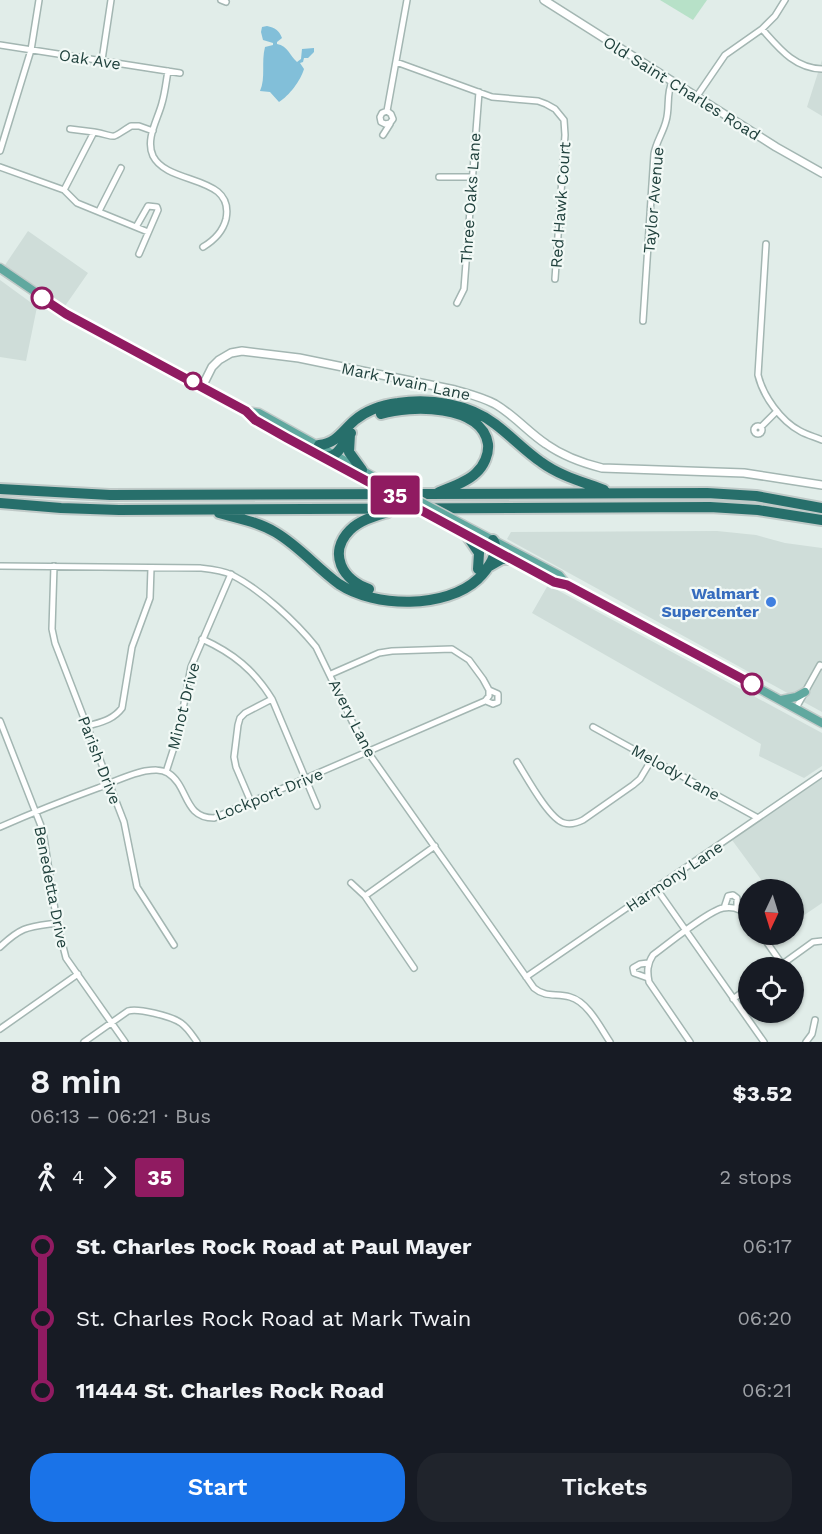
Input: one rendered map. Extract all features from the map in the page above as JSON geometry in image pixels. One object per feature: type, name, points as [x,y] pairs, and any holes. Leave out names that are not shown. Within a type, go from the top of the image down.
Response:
[{"type":"highway","points":[[329,455],[357,418],[386,405],[414,402],[459,406],[484,417],[541,463],[610,493]]},
{"type":"highway","points":[[329,455],[331,443],[373,417],[387,412],[444,411],[458,414],[478,424],[487,438],[487,458],[482,467],[469,478],[436,494]]},
{"type":"highway","points":[[345,435],[350,452],[362,473]]},
{"type":"highway","points":[[0,489],[110,495],[731,494],[822,508]]},
{"type":"highway","points":[[0,503],[93,509],[710,507],[758,510],[822,520]]},
{"type":"highway","points":[[400,508],[362,522],[345,536],[339,558],[344,571],[352,581],[366,588],[388,593],[430,593],[459,584],[502,559],[513,560]]},
{"type":"highway","points":[[207,509],[273,531],[341,585],[376,598],[408,601],[442,598],[466,588],[483,568],[497,546]]},
{"type":"highway","points":[[465,529],[479,553],[483,568]]},
{"type":"main road","points":[[0,268],[66,314],[246,411],[259,413],[452,525],[465,529]]},
{"type":"main road","points":[[362,473],[374,477],[497,546],[559,575],[567,585]]},
{"type":"main road","points":[[497,546],[513,560],[554,582],[567,585],[822,723]]},
{"type":"main road","points":[[781,700],[796,698],[805,692]]},
{"type":"street","points":[[0,151],[31,50],[39,0]]},
{"type":"street","points":[[102,60],[111,0]]},
{"type":"street","points":[[387,111],[392,116],[383,135],[383,123],[380,119],[381,115],[387,111],[407,0]]},
{"type":"street","name":"Old Saint Charles Road","points":[[544,0],[672,82],[822,173]]},
{"type":"street","points":[[697,96],[725,55],[762,29],[775,16],[785,0]]},
{"type":"street","points":[[762,29],[790,59],[804,66],[822,69]]},
{"type":"street","name":"Oak Ave","points":[[0,45],[180,73]]},
{"type":"street","points":[[396,62],[479,92]]},
{"type":"street","points":[[168,71],[164,96],[150,144],[153,155],[164,169],[205,184],[217,191],[225,204],[226,218],[222,230],[203,247]]},
{"type":"street","name":"Taylor Avenue","points":[[643,321],[654,154],[657,141],[666,125],[669,89],[672,82]]},
{"type":"street","name":"Red Hawk Court","points":[[479,92],[492,97],[538,101],[546,104],[555,109],[565,125],[555,279]]},
{"type":"street","name":"Three Oaks Lane","points":[[456,303],[464,289],[479,92]]},
{"type":"street","points":[[383,123],[390,123]]},
{"type":"street","points":[[70,129],[113,137],[122,134],[131,126],[153,131]]},
{"type":"street","points":[[64,190],[94,132]]},
{"type":"street","points":[[0,167],[64,190],[77,203],[148,232]]},
{"type":"street","points":[[99,211],[121,168]]},
{"type":"street","points":[[439,177],[471,177]]},
{"type":"street","points":[[136,227],[148,206],[157,207],[158,210],[139,254]]},
{"type":"street","points":[[766,244],[758,375],[763,390],[777,411],[801,432],[822,440]]},
{"type":"street","name":"Mark Twain Lane","points":[[202,387],[212,367],[231,353],[249,351],[299,358],[479,397],[494,404],[562,454],[602,468],[744,473],[822,485]]},
{"type":"street","points":[[761,427],[777,411]]},
{"type":"street","name":"Avery Lane","points":[[0,566],[200,568],[231,574],[257,592],[304,633],[316,647],[369,752],[526,977],[540,993],[565,996],[580,1001],[610,1042]]},
{"type":"street","name":"Parish Drive","points":[[54,566],[52,629],[55,643],[124,822],[137,887],[174,945]]},
{"type":"street","points":[[88,726],[109,720],[122,708],[132,647],[150,598],[152,568]]},
{"type":"street","name":"Minot Drive","points":[[166,772],[178,735],[191,667],[231,574]]},
{"type":"street","points":[[202,639],[227,651],[248,667],[263,684],[272,699],[317,806]]},
{"type":"street","name":"Lockport Drive","points":[[166,772],[175,779],[192,809],[205,818],[214,818],[369,752],[488,696],[469,660],[452,649],[379,653],[331,674]]},
{"type":"street","points":[[796,708],[820,665],[822,666]]},
{"type":"street","points":[[251,802],[234,757],[238,725],[245,713],[272,699]]},
{"type":"street","name":"Benedetta Drive","points":[[0,721],[43,831],[57,923],[66,958],[125,1042]]},
{"type":"street","name":"Melody Lane","points":[[593,727],[758,818]]},
{"type":"street","points":[[517,762],[555,818],[568,824],[583,820],[633,786],[652,759]]},
{"type":"street","points":[[0,827],[36,811],[144,771],[166,772]]},
{"type":"street","name":"Harmony Lane","points":[[526,977],[822,774]]},
{"type":"street","points":[[365,896],[435,846]]},
{"type":"street","points":[[351,883],[365,896],[414,968]]},
{"type":"street","points":[[656,888],[764,1042]]},
{"type":"street","points":[[690,1042],[649,982],[648,963],[653,955],[714,912],[724,908],[737,908],[737,898],[728,896],[724,908]]},
{"type":"street","points":[[1,945],[16,932],[28,926],[57,923]]},
{"type":"street","points":[[792,957],[813,942],[822,941]]},
{"type":"street","points":[[648,963],[633,968],[634,973],[648,978]]},
{"type":"street","points":[[0,1029],[78,974]]},
{"type":"street","points":[[734,999],[738,996]]},
{"type":"street","points":[[84,1042],[128,1011],[135,1009],[177,1020],[187,1028],[197,1042]]},
{"type":"street","points":[[806,1042],[812,1034],[815,1020]]},
{"type":"shaded area","points":[[822,60],[822,116],[807,107]]},
{"type":"shaded area","points":[[28,231],[88,273],[65,306],[5,265]]},
{"type":"shaded area","points":[[0,280],[37,307],[26,361],[0,357]]},
{"type":"shaded area","points":[[717,531],[756,535],[785,543],[822,548],[822,712],[507,539],[511,532]]},
{"type":"shaded area","points":[[548,585],[822,733],[822,766],[804,778],[759,756],[761,744],[532,613]]},
{"type":"shaded area","points":[[822,778],[822,903],[804,915],[804,879],[761,879],[732,840]]},
{"type":"green space","points":[[660,0],[707,0],[693,20]]},
{"type":"water","points":[[267,26],[278,31],[282,38],[277,44],[286,49],[297,62],[301,59],[302,49],[314,48],[314,52],[300,63],[304,69],[297,83],[279,102],[270,92],[260,91],[263,81],[265,47],[273,45],[263,40],[262,27]]},
{"type":"bus line","name":"35","points":[[42,298],[66,314],[246,411],[255,420],[287,438],[554,582],[567,585],[752,684]]},
{"type":"place","name":"Walmart Supercenter","points":[[771,602]]}]
